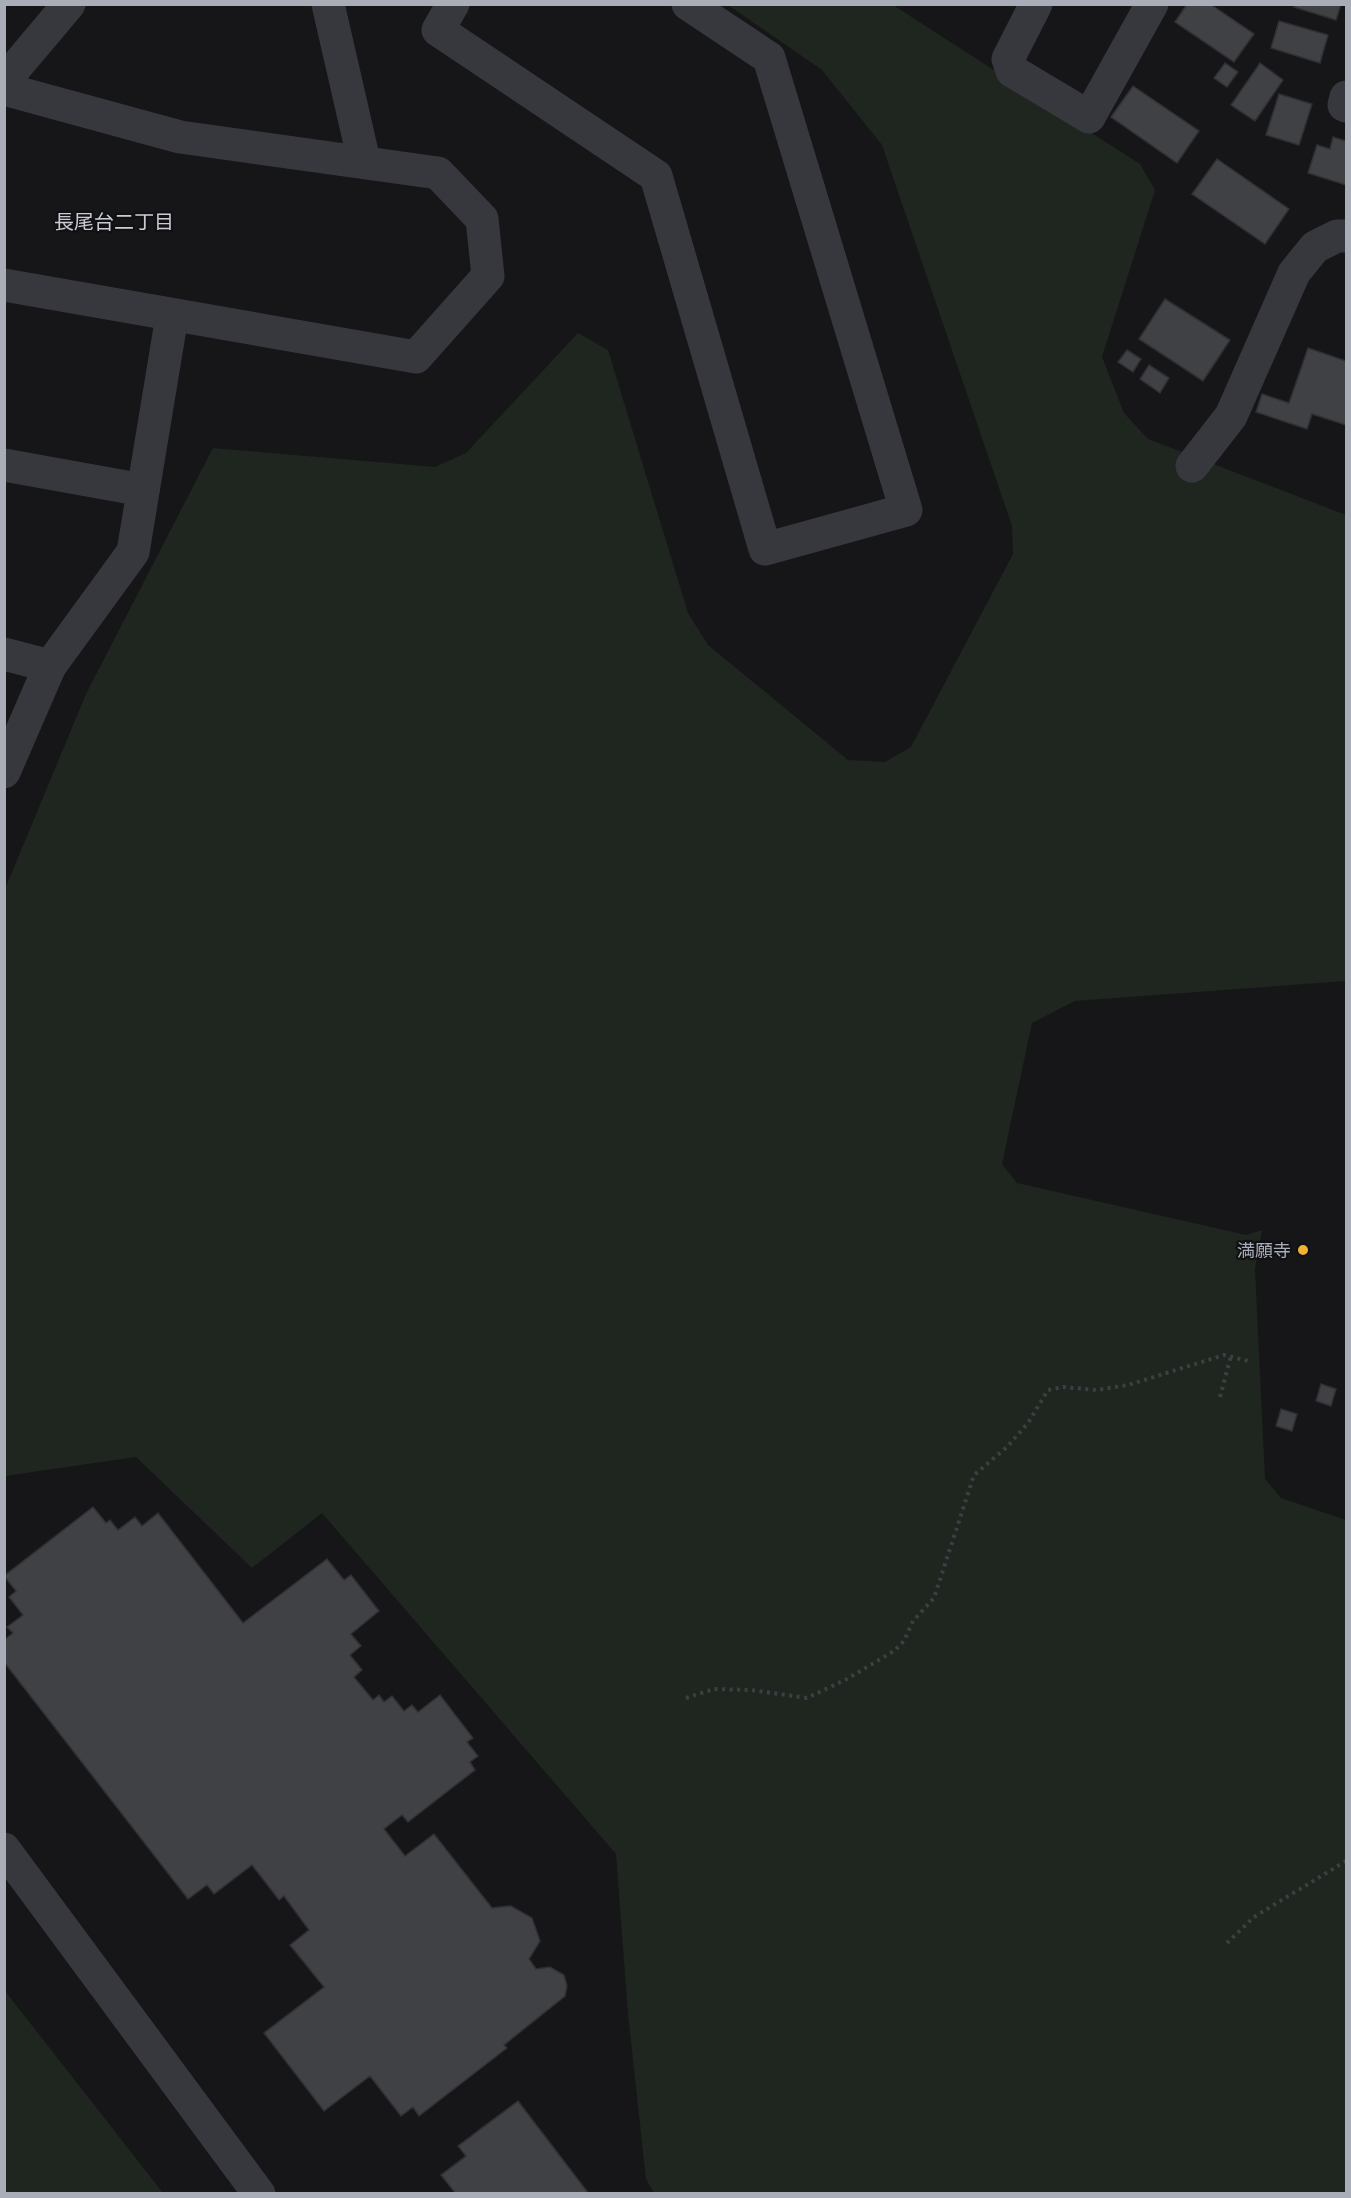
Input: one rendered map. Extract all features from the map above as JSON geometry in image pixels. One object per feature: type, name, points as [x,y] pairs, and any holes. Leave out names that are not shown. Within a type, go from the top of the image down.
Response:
[{"type":"street","points":[[4,81],[69,4]]},
{"type":"street","points":[[328,4],[364,161]]},
{"type":"street","points":[[453,4],[438,30],[656,176],[765,549],[906,510],[769,58],[688,4]]},
{"type":"street","points":[[1036,4],[1008,59],[1012,71],[1089,117],[1152,4]]},
{"type":"street","points":[[4,89],[180,137],[438,173],[482,219],[488,276],[416,357],[4,285]]},
{"type":"street","points":[[1347,97],[1344,105],[1347,106]]},
{"type":"street","points":[[1192,466],[1231,416],[1294,273],[1315,247],[1337,236],[1347,236]]},
{"type":"street","points":[[4,772],[50,666],[133,552],[172,316]]},
{"type":"street","points":[[4,465],[143,490]]},
{"type":"street","points":[[4,654],[50,666]]},
{"type":"street","points":[[4,1849],[259,2193]]},
{"type":"path","points":[[686,1698],[714,1689],[750,1690],[807,1698],[894,1651],[904,1641],[914,1621],[934,1598],[974,1476],[1007,1447],[1028,1423],[1048,1390],[1063,1387],[1097,1390],[1128,1385],[1224,1355],[1248,1361]]},
{"type":"path","points":[[1220,1396],[1231,1356]]},
{"type":"path","points":[[1227,1943],[1254,1917],[1347,1861]]},
{"type":"shaded area","points":[[728,5],[893,5],[1140,164],[1155,190],[1102,357],[1124,413],[1148,439],[1346,515],[1346,981],[1075,1001],[1032,1023],[1002,1164],[1017,1183],[1246,1235],[1262,1230],[1255,1269],[1265,1479],[1281,1498],[1346,1520],[1346,2193],[654,2193],[646,2179],[628,2014],[616,1854],[322,1513],[252,1568],[136,1457],[5,1476],[5,889],[86,694],[213,448],[435,467],[466,453],[578,333],[608,350],[688,613],[708,645],[848,760],[885,762],[911,747],[1013,554],[1012,526],[882,145],[822,70]]},
{"type":"shaded area","points":[[5,1991],[163,2193],[5,2193]]},
{"type":"building","points":[[1187,4],[1210,4],[1254,34],[1234,62],[1175,22]]},
{"type":"building","points":[[1295,4],[1341,4],[1336,20],[1294,7]]},
{"type":"building","points":[[1279,21],[1328,35],[1320,63],[1271,48]]},
{"type":"building","points":[[1225,63],[1238,72],[1227,87],[1214,78]]},
{"type":"building","points":[[1260,63],[1283,80],[1255,121],[1231,105]]},
{"type":"building","points":[[1133,86],[1199,131],[1177,163],[1111,117]]},
{"type":"building","points":[[1279,94],[1312,104],[1299,145],[1266,135]]},
{"type":"building","points":[[1333,137],[1346,141],[1346,185],[1308,173],[1317,145],[1330,149]]},
{"type":"building","points":[[1217,159],[1289,209],[1265,244],[1192,194]]},
{"type":"building","points":[[1165,299],[1230,340],[1203,381],[1139,339]]},
{"type":"building","points":[[1308,348],[1346,361],[1346,425],[1312,414],[1307,429],[1256,412],[1262,394],[1289,403]]},
{"type":"building","points":[[1127,350],[1141,359],[1133,372],[1118,362]]},
{"type":"building","points":[[1149,365],[1169,378],[1160,393],[1140,379]]},
{"type":"building","points":[[1321,1384],[1336,1389],[1331,1406],[1316,1401]]},
{"type":"building","points":[[1281,1409],[1297,1414],[1292,1431],[1276,1426]]},
{"type":"building","points":[[93,1507],[106,1523],[110,1520],[118,1530],[135,1517],[142,1526],[158,1513],[243,1623],[327,1559],[344,1580],[351,1575],[379,1611],[351,1634],[361,1646],[350,1655],[362,1670],[354,1677],[373,1700],[379,1695],[384,1702],[392,1696],[404,1711],[412,1705],[418,1712],[440,1695],[473,1738],[467,1742],[478,1756],[470,1762],[475,1770],[408,1822],[402,1815],[384,1829],[405,1856],[434,1834],[492,1908],[511,1906],[532,1918],[540,1941],[529,1959],[536,1969],[550,1967],[564,1975],[567,1986],[565,1996],[504,2045],[507,2048],[419,2116],[413,2107],[401,2116],[370,2076],[324,2111],[264,2033],[324,1987],[290,1945],[309,1930],[284,1896],[279,1900],[252,1865],[214,1894],[207,1885],[188,1899],[4,1662],[4,1640],[13,1633],[7,1627],[23,1615],[9,1597],[16,1591],[4,1576]]},
{"type":"building","points":[[518,2101],[589,2194],[456,2194],[441,2175],[466,2156],[458,2146]]},
{"type":"place","name":"満願寺","points":[[1303,1250]]},
{"type":"district","name":"長尾台二丁目","points":[[114,221]]}]
